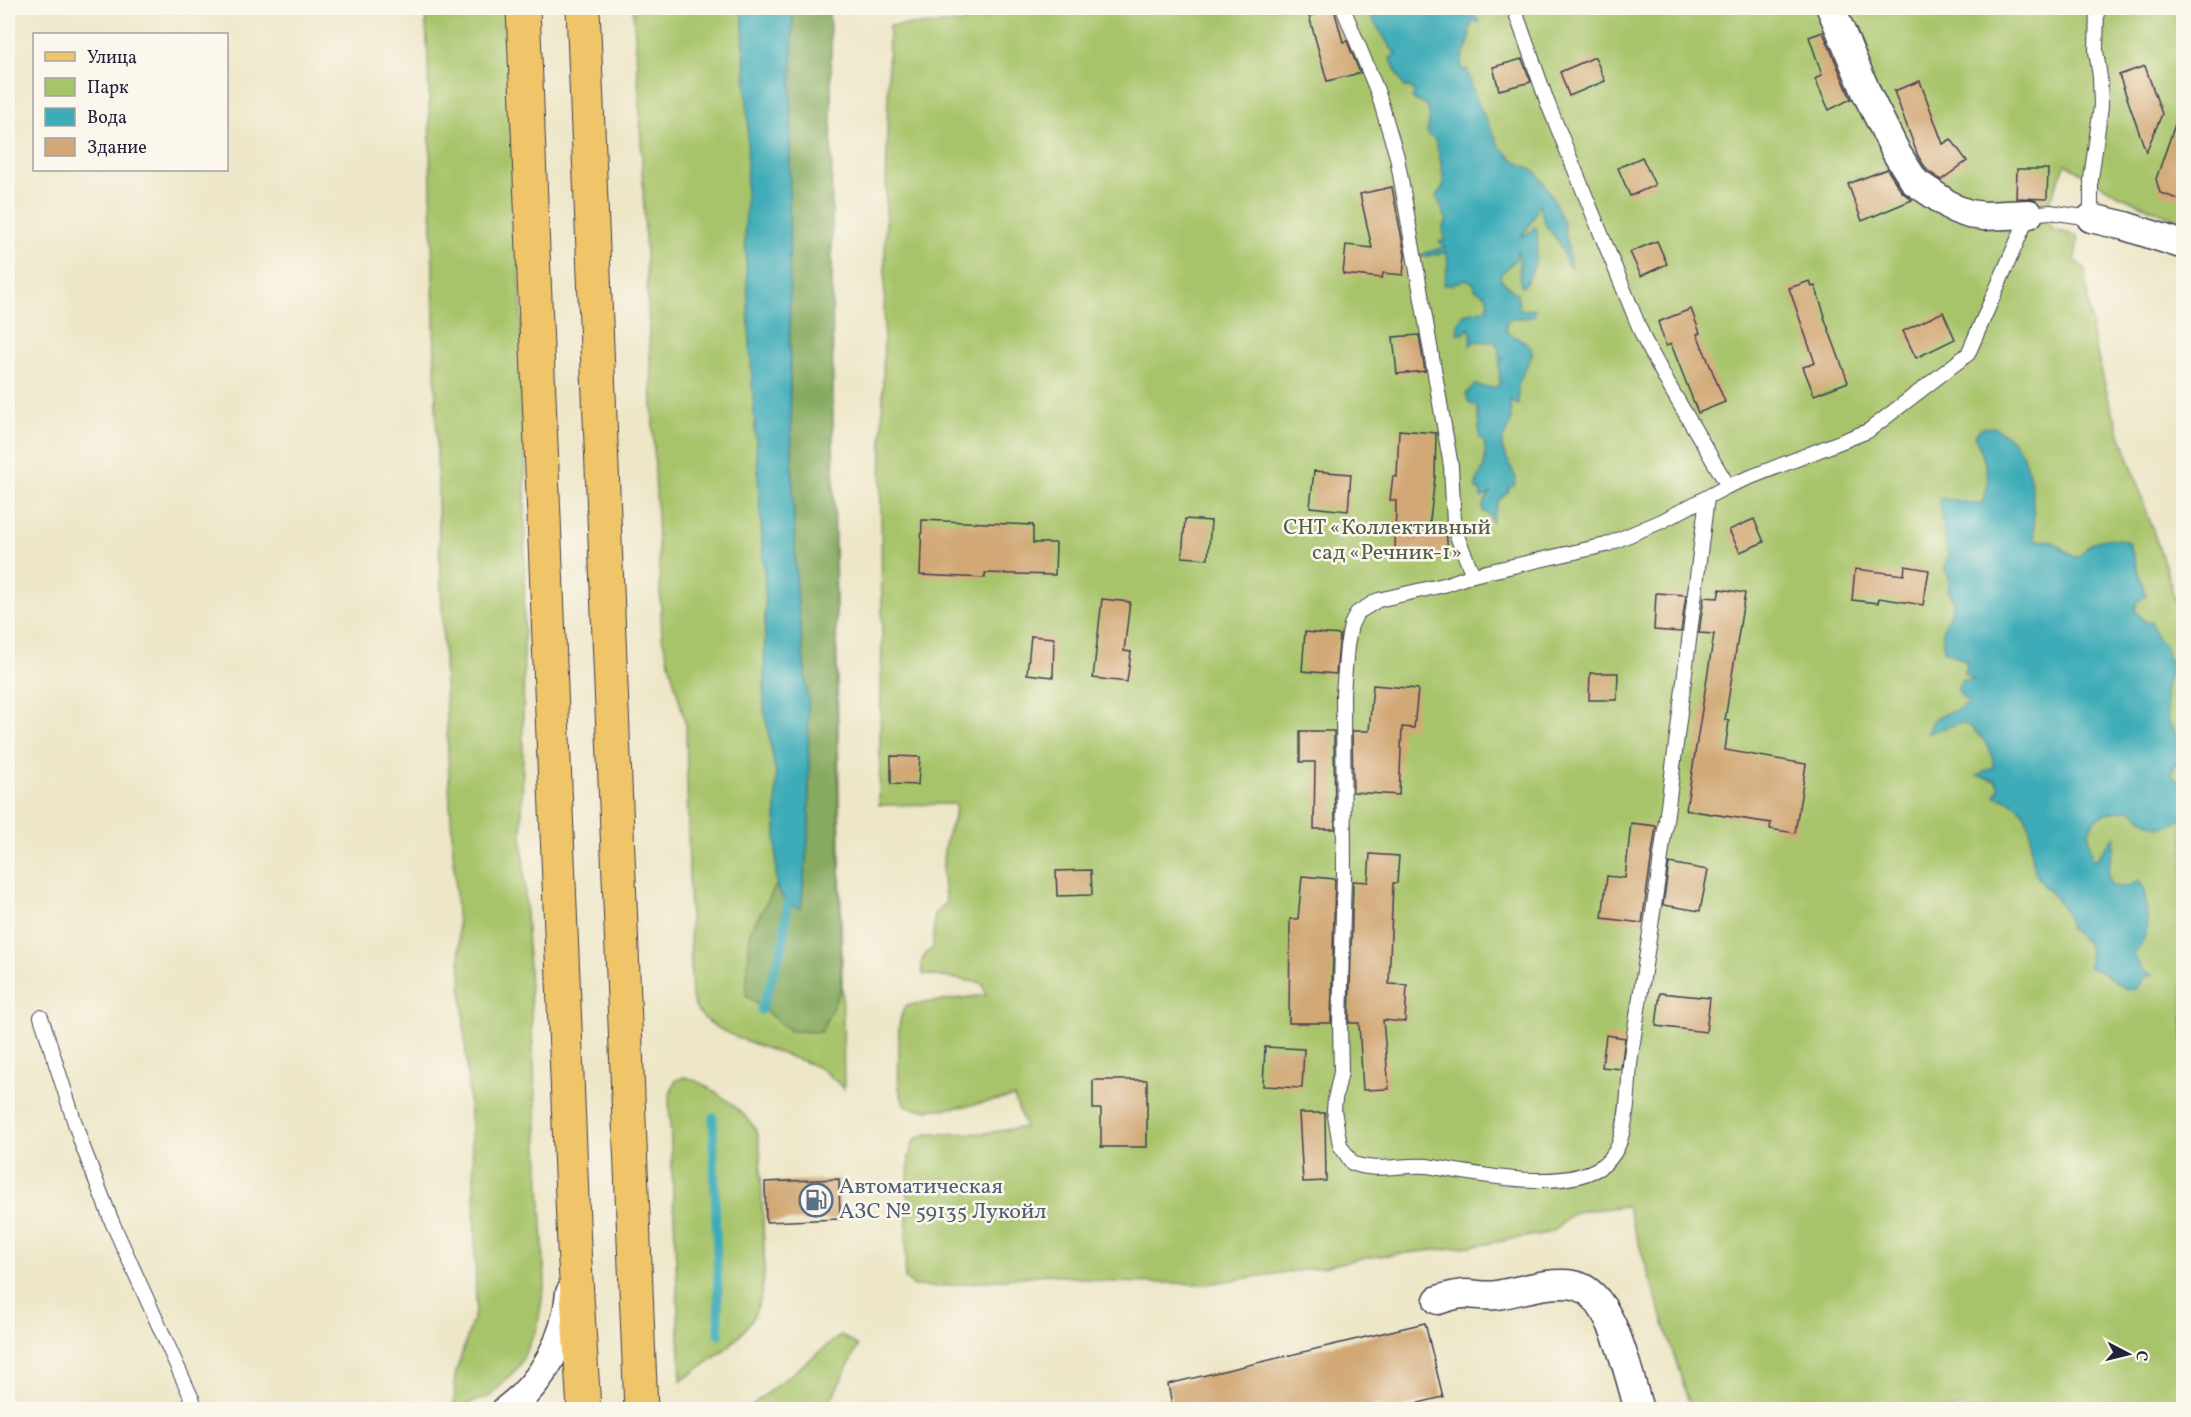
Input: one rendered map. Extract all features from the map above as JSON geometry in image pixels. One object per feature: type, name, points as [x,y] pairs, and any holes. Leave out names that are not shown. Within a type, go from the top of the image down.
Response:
[{"type":"main road","points":[[523,8],[574,1246],[584,1410]]},
{"type":"main road","points":[[583,8],[641,1410]]},
{"type":"street","points":[[1831,8],[1862,84],[1897,154],[1915,182],[1955,209],[1969,214],[1984,216],[2029,214]]},
{"type":"street","points":[[2091,218],[2184,245]]},
{"type":"street","points":[[506,1410],[534,1384],[555,1349],[569,1306],[574,1246]]},
{"type":"street","points":[[1438,1300],[1461,1294],[1492,1296],[1561,1284],[1579,1286],[1590,1292],[1599,1300],[1614,1330],[1639,1410]]},
{"type":"lane","points":[[1343,8],[1372,76],[1397,157],[1451,466],[1454,523],[1473,575]]},
{"type":"lane","points":[[1514,8],[1548,104],[1644,339],[1728,486]]},
{"type":"lane","points":[[1707,498],[1661,868],[1621,1138],[1607,1163],[1595,1170],[1563,1179],[1506,1178],[1415,1165],[1370,1169],[1352,1164],[1343,1152],[1336,1129],[1335,1099],[1341,1072],[1344,874],[1342,712],[1347,646],[1351,625],[1357,613],[1378,600],[1473,575],[1606,545],[1662,521],[1728,486],[1868,430],[1968,354],[2029,214],[2050,212],[2091,218],[2091,179],[2101,106],[2096,51],[2097,8]]},
{"type":"lane","points":[[41,1017],[81,1142],[111,1222],[197,1410]]},
{"type":"green space","points":[[425,8],[508,8],[526,422],[522,834],[545,1283],[537,1328],[519,1366],[490,1396],[454,1409],[455,1375],[476,1310],[474,1178],[450,803],[439,539]]},
{"type":"green space","points":[[633,8],[829,8],[833,428],[844,1089],[819,1068],[748,1042],[713,1025],[700,1014],[692,999],[686,725],[662,637],[639,93]]},
{"type":"green space","points":[[793,8],[829,8],[831,46],[833,428],[841,989],[821,1032],[790,1031],[746,995],[750,932],[776,886],[787,904],[801,908],[809,827],[808,702],[796,586],[790,394],[789,206]]},
{"type":"green space","name":"СНТ «Коллективный сад «Речник-1»","points":[[965,8],[2183,8],[2183,222],[2119,195],[2066,164],[2050,199],[2051,229],[2078,236],[2075,260],[2085,269],[2092,334],[2108,397],[2177,606],[2183,653],[2183,1409],[1691,1409],[1627,1206],[1574,1212],[1553,1232],[1480,1245],[1362,1258],[1323,1267],[1207,1284],[1110,1282],[1048,1274],[934,1287],[914,1286],[905,1279],[909,1157],[914,1140],[927,1134],[986,1133],[1025,1127],[1014,1097],[924,1110],[912,1108],[902,1099],[899,1082],[899,1030],[901,1016],[907,1005],[986,995],[982,983],[923,974],[921,965],[927,953],[933,948],[934,914],[946,903],[943,874],[944,852],[956,804],[879,805],[882,637],[881,501],[889,26],[965,23]]},
{"type":"green space","points":[[684,1077],[702,1084],[724,1098],[744,1115],[757,1133],[760,1149],[764,1278],[762,1292],[753,1317],[739,1337],[681,1381],[669,1097],[676,1080]]},
{"type":"green space","points":[[841,1335],[858,1346],[830,1402],[840,1409],[747,1409]]},
{"type":"water","points":[[742,8],[793,8],[789,206],[790,394],[796,586],[808,702],[809,827],[801,908],[787,904],[776,886],[776,775],[764,709],[765,587],[745,238],[748,124]]},
{"type":"water","points":[[1367,8],[1468,8],[1480,22],[1473,21],[1470,29],[1469,41],[1462,58],[1462,70],[1467,69],[1475,97],[1500,147],[1514,160],[1536,172],[1551,194],[1564,224],[1571,268],[1559,242],[1546,226],[1539,205],[1521,237],[1534,227],[1537,229],[1537,252],[1531,275],[1522,287],[1518,249],[1516,259],[1500,275],[1501,280],[1517,294],[1519,307],[1522,310],[1536,309],[1535,314],[1531,317],[1509,319],[1506,324],[1506,331],[1526,342],[1532,354],[1518,384],[1518,405],[1510,400],[1511,422],[1502,441],[1502,448],[1516,478],[1515,485],[1509,487],[1508,492],[1498,501],[1492,522],[1488,514],[1483,511],[1483,505],[1490,493],[1481,498],[1481,491],[1476,489],[1484,464],[1485,449],[1484,441],[1480,439],[1477,407],[1469,403],[1466,394],[1475,385],[1491,387],[1500,384],[1499,363],[1504,358],[1499,359],[1499,349],[1495,342],[1476,341],[1470,345],[1472,336],[1469,328],[1463,334],[1457,333],[1459,321],[1464,314],[1487,309],[1486,295],[1475,289],[1474,283],[1465,279],[1452,285],[1444,285],[1448,263],[1446,252],[1418,258],[1425,253],[1445,247],[1439,241],[1445,241],[1443,227],[1447,221],[1437,197],[1444,185],[1438,149],[1434,138],[1429,136],[1427,131],[1430,118],[1427,105],[1412,99],[1415,92],[1410,87],[1404,87],[1390,58],[1396,55]]},
{"type":"water","points":[[1993,427],[2019,448],[2026,462],[2032,491],[2035,540],[2051,541],[2077,557],[2089,545],[2100,540],[2116,539],[2129,543],[2146,596],[2137,602],[2135,610],[2144,621],[2152,623],[2158,640],[2166,646],[2171,669],[2165,691],[2168,722],[2184,746],[2183,755],[2174,766],[2172,775],[2183,782],[2185,804],[2183,816],[2170,826],[2158,827],[2131,810],[2117,811],[2093,823],[2089,839],[2094,862],[2115,836],[2108,872],[2111,885],[2125,887],[2139,880],[2144,892],[2146,932],[2134,955],[2143,971],[2152,975],[2143,978],[2135,989],[2131,990],[2089,967],[2088,944],[2068,927],[2068,919],[2061,904],[2039,879],[2032,865],[2030,827],[2023,812],[2011,801],[1995,796],[1999,788],[1995,780],[1977,776],[1993,767],[1992,755],[1983,739],[1974,730],[1961,723],[1927,733],[1937,717],[1960,709],[1969,702],[1958,690],[1961,680],[1974,680],[1964,673],[1967,667],[1966,661],[1944,650],[1943,631],[1953,600],[1948,590],[1950,580],[1945,571],[1948,557],[1939,501],[1942,498],[1980,505],[1985,496],[1988,479],[1975,435],[1981,428]]},
{"type":"building","points":[[1334,9],[1343,42],[1347,41],[1360,73],[1327,81],[1309,16]]},
{"type":"building","points":[[1823,32],[1851,99],[1829,110],[1815,79],[1822,75],[1809,37]]},
{"type":"building","points":[[1595,57],[1605,81],[1569,96],[1560,72]]},
{"type":"building","points":[[1522,59],[1531,82],[1499,90],[1493,67]]},
{"type":"building","points":[[2145,66],[2162,114],[2146,152],[2119,75]]},
{"type":"building","points":[[1920,81],[1943,144],[1951,139],[1967,161],[1941,180],[1927,170],[1918,156],[1894,91]]},
{"type":"building","points":[[2180,110],[2184,111],[2184,201],[2160,193],[2156,179]]},
{"type":"building","points":[[1642,157],[1655,185],[1630,196],[1618,168]]},
{"type":"building","points":[[1887,169],[1901,191],[1912,200],[1862,221],[1848,184]]},
{"type":"building","points":[[2017,169],[2048,169],[2047,199],[2016,198]]},
{"type":"building","points":[[1392,187],[1405,255],[1403,275],[1383,273],[1382,278],[1343,274],[1346,245],[1372,248],[1360,194]]},
{"type":"building","points":[[1657,241],[1667,264],[1641,276],[1630,252]]},
{"type":"building","points":[[1810,281],[1812,287],[1815,286],[1848,382],[1814,395],[1803,367],[1815,363],[1789,288]]},
{"type":"building","points":[[1691,309],[1700,333],[1697,334],[1725,402],[1698,413],[1671,344],[1666,346],[1658,322]]},
{"type":"building","points":[[1943,312],[1955,339],[1916,358],[1903,331]]},
{"type":"building","points":[[1419,335],[1425,371],[1397,374],[1393,337]]},
{"type":"building","points":[[1399,430],[1436,433],[1435,477],[1429,528],[1446,529],[1448,554],[1395,553],[1396,501],[1390,500],[1393,476],[1397,477]]},
{"type":"building","points":[[1314,471],[1351,474],[1348,511],[1310,507]]},
{"type":"building","points":[[1185,519],[1211,521],[1208,559],[1182,557]]},
{"type":"building","points":[[1754,519],[1764,542],[1740,552],[1729,530]]},
{"type":"building","points":[[922,520],[1033,525],[1033,543],[1056,543],[1055,575],[985,573],[985,578],[920,575]]},
{"type":"building","points":[[1905,566],[1929,570],[1923,605],[1879,598],[1878,603],[1852,600],[1855,569],[1904,575]]},
{"type":"building","points":[[1720,589],[1745,593],[1725,720],[1729,721],[1725,750],[1806,764],[1795,833],[1770,829],[1771,823],[1686,810],[1714,634],[1699,633],[1704,597],[1718,598]]},
{"type":"building","points":[[1656,593],[1686,595],[1681,632],[1654,630]]},
{"type":"building","points":[[1102,599],[1130,602],[1124,651],[1131,652],[1127,682],[1093,678]]},
{"type":"building","points":[[1305,632],[1340,635],[1336,674],[1302,671]]},
{"type":"building","points":[[1031,636],[1054,638],[1053,677],[1027,674]]},
{"type":"building","points":[[1590,673],[1618,673],[1617,700],[1589,700]]},
{"type":"building","points":[[1373,685],[1418,689],[1414,728],[1402,727],[1399,795],[1353,792],[1352,731],[1369,731]]},
{"type":"building","points":[[1300,731],[1334,731],[1335,829],[1314,829],[1315,762],[1300,762]]},
{"type":"building","points":[[891,756],[920,757],[918,785],[891,784]]},
{"type":"building","points":[[1631,823],[1656,826],[1642,923],[1602,918],[1607,876],[1625,878]]},
{"type":"building","points":[[1370,854],[1399,856],[1397,883],[1393,883],[1389,984],[1407,985],[1405,1022],[1383,1020],[1389,1089],[1363,1090],[1359,1023],[1349,1023],[1353,881],[1368,882]]},
{"type":"building","points":[[1669,863],[1708,870],[1700,911],[1663,905]]},
{"type":"building","points":[[1091,870],[1092,895],[1057,896],[1056,871]]},
{"type":"building","points":[[1302,876],[1335,879],[1331,1023],[1289,1023],[1290,919],[1298,919]]},
{"type":"building","points":[[1660,993],[1710,998],[1706,1032],[1656,1026]]},
{"type":"building","points":[[1606,1035],[1625,1038],[1621,1069],[1602,1067]]},
{"type":"building","points":[[1265,1047],[1304,1049],[1302,1088],[1263,1086]]},
{"type":"building","points":[[1093,1080],[1147,1080],[1147,1147],[1101,1147],[1101,1109],[1093,1109]]},
{"type":"building","points":[[1299,1113],[1325,1113],[1326,1181],[1303,1182]]},
{"type":"building","points":[[839,1179],[840,1219],[766,1222],[765,1182]]},
{"type":"building","points":[[1425,1323],[1443,1397],[1390,1410],[1385,1410],[1384,1404],[1359,1410],[1173,1410],[1168,1384]]},
{"type":"waterway","points":[[761,1010],[783,945],[787,904]]},
{"type":"waterway","points":[[713,1117],[719,1335]]},
{"type":"place","name":"Автоматическая АЗС № 59135 Лукойл","points":[[816,1200]]}]
